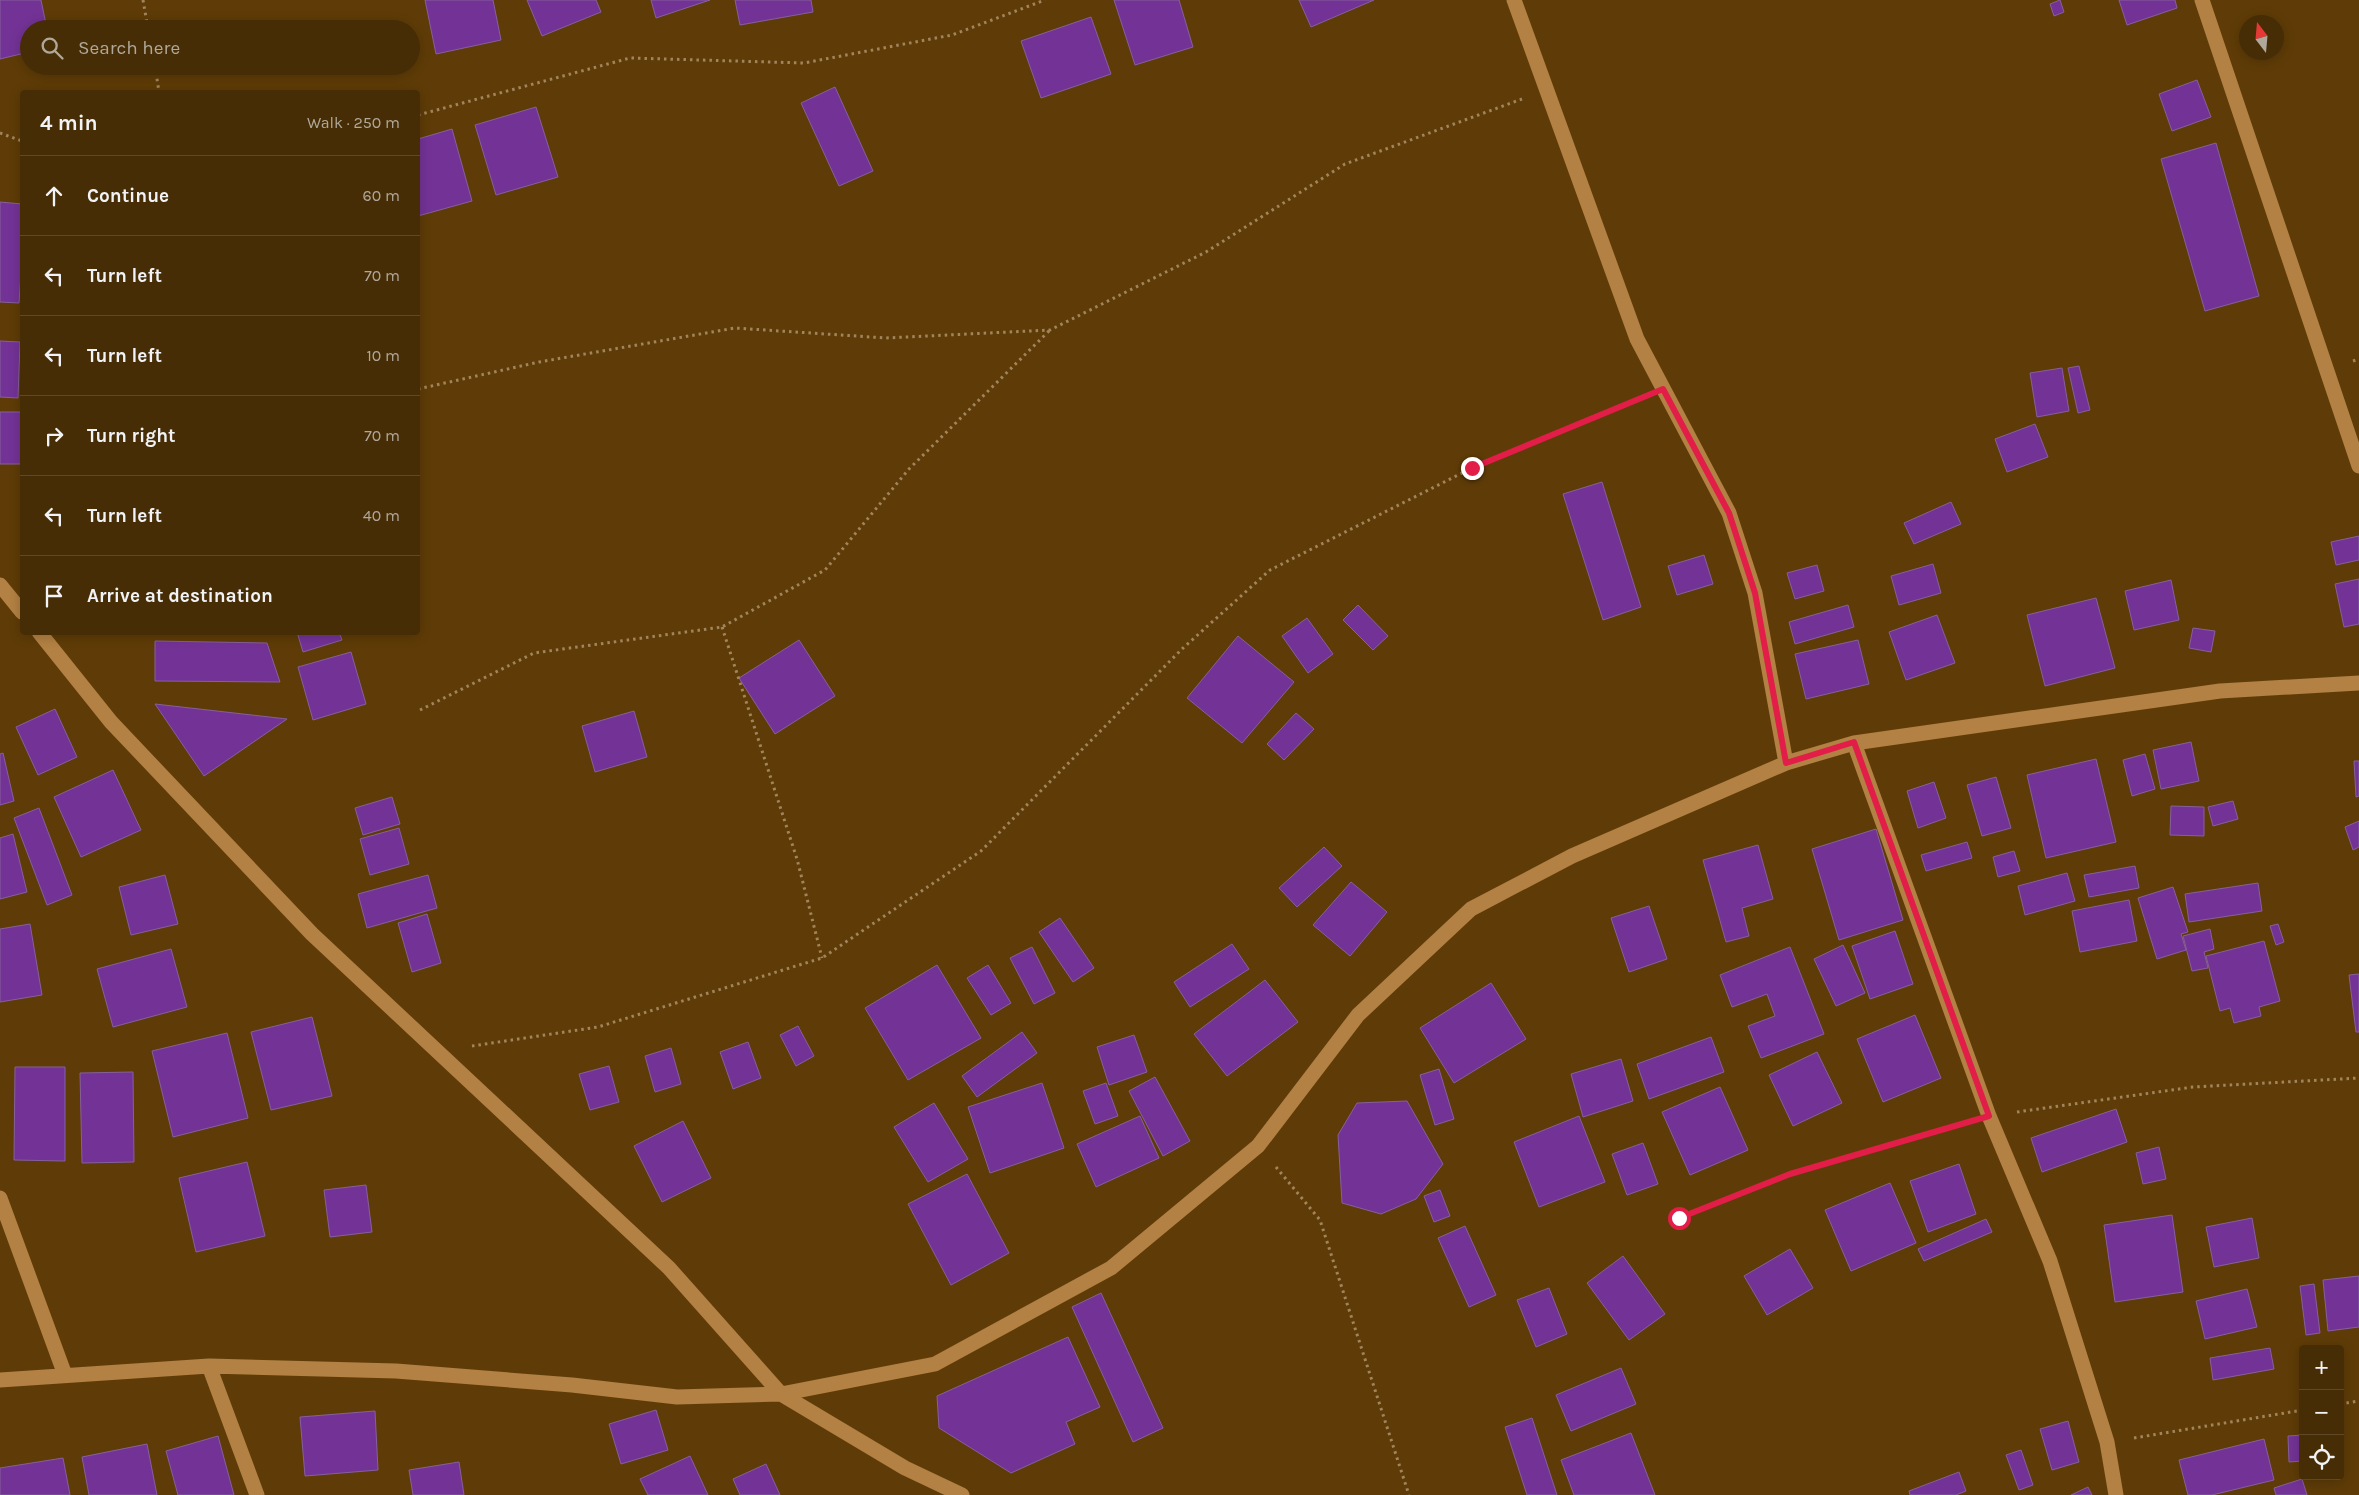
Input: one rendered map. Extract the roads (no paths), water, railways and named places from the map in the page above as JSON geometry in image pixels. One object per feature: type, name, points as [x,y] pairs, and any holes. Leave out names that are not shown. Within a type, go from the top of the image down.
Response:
[{"type":"street","points":[[1514,0],[1637,339],[1729,513],[1755,593],[1786,763]]},
{"type":"street","points":[[2202,0],[2359,466]]},
{"type":"street","points":[[0,584],[20,609]]},
{"type":"street","points":[[41,635],[111,722],[312,934],[669,1268],[781,1394],[905,1468],[962,1495]]},
{"type":"street","points":[[0,1380],[209,1366],[396,1371],[572,1385],[677,1397],[781,1394],[935,1364],[1110,1268],[1258,1146],[1358,1015],[1471,909],[1572,856],[1786,763],[1854,742],[2220,691],[2359,683]]},
{"type":"street","points":[[1854,742],[1989,1116],[2050,1261],[2106,1442],[2116,1495]]},
{"type":"street","points":[[0,1198],[66,1375]]},
{"type":"street","points":[[209,1366],[257,1495]]}]
